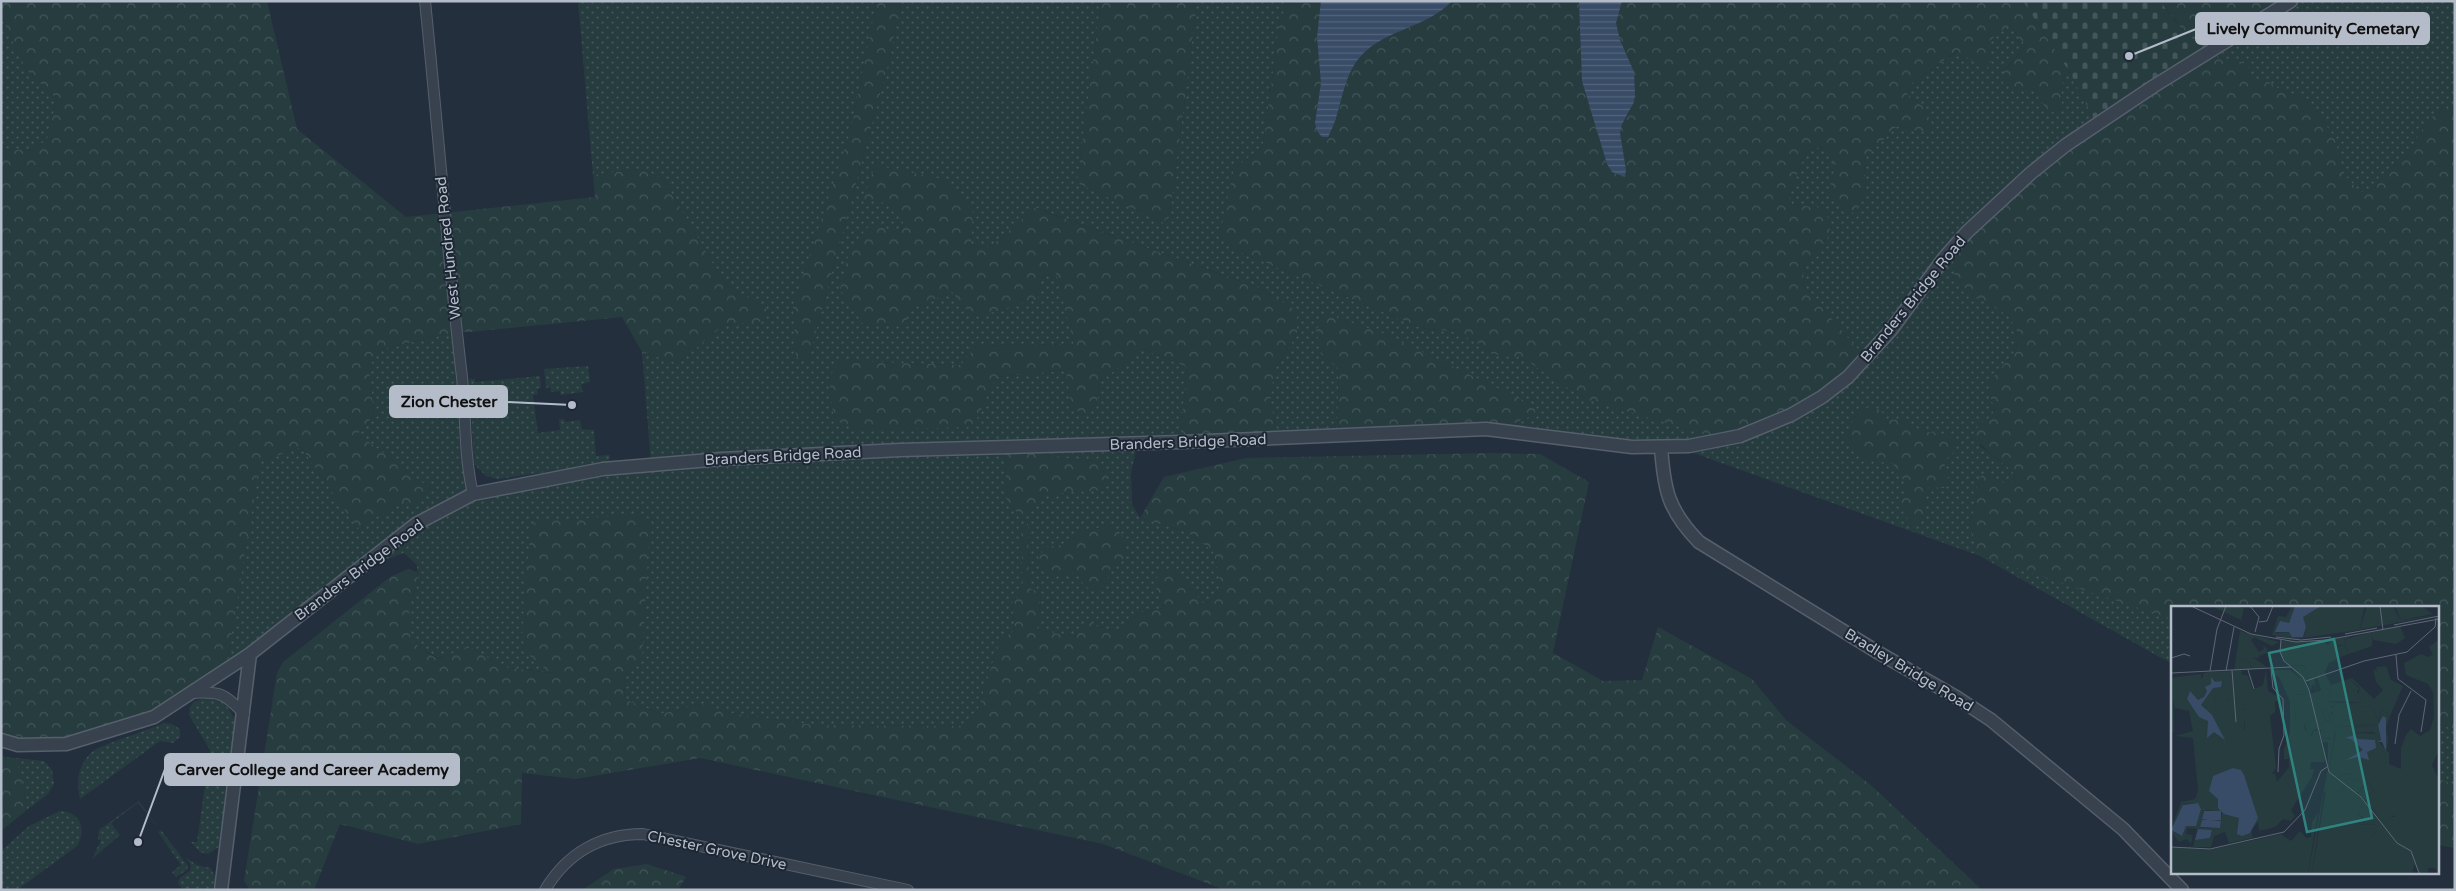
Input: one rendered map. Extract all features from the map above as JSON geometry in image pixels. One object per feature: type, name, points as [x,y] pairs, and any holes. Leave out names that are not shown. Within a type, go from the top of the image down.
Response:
[{"type":"street","name":"West Hundred Road","points":[[425,1],[443,212],[465,411],[468,469],[473,494]]},
{"type":"street","name":"Branders Bridge Road","points":[[1,740],[18,745],[66,744],[154,717],[250,654],[416,524],[473,494],[603,469],[738,458],[900,450],[1182,442],[1486,429],[1632,447],[1689,446],[1740,436],[1771,425],[1822,398],[1867,358],[1891,330],[1956,245],[1997,202],[2066,145],[2156,84],[2291,1]]},
{"type":"street","name":"Bradley Bridge Road","points":[[1661,446],[1663,475],[1670,504],[1682,524],[1699,542],[1991,720],[2123,829],[2182,890]]},
{"type":"street","points":[[221,890],[250,654]]},
{"type":"street","points":[[191,693],[214,691],[230,698],[244,714]]},
{"type":"street","name":"Chester Grove Drive","points":[[545,890],[565,862],[581,849],[602,840],[626,834],[643,834],[903,889]]},
{"type":"green space","points":[[1,1],[267,1],[297,129],[406,217],[595,197],[593,175],[640,169],[664,180],[724,283],[768,310],[766,321],[724,325],[678,363],[642,352],[622,317],[456,332],[378,350],[369,368],[374,415],[358,434],[432,490],[416,506],[403,502],[357,528],[301,447],[260,462],[226,668],[152,715],[65,741],[22,742],[1,738],[1,148],[31,151],[47,140],[57,99],[26,70],[1,16]]},
{"type":"green space","points":[[578,1],[877,1],[808,361],[889,61],[901,1],[1101,1],[1077,183],[1164,223],[1170,212],[1196,12],[1193,1],[1289,1],[1280,20],[1263,146],[1234,169],[1221,233],[1238,251],[1421,328],[1458,332],[1501,357],[1521,357],[1585,399],[1836,388],[1967,232],[1970,293],[2009,316],[2017,331],[2016,350],[1991,380],[1988,392],[1994,406],[1992,418],[1980,423],[1980,446],[2009,468],[2015,475],[2013,482],[2006,484],[1985,475],[1978,478],[1976,502],[1969,527],[2171,619],[2171,663],[1980,556],[1674,446],[1504,428],[1535,414],[1535,406],[1321,354],[1339,369],[1337,434],[1279,437],[1270,403],[1274,369],[1297,335],[1297,311],[1257,287],[1036,208],[990,247],[970,246],[879,200],[905,217],[900,232],[908,310],[953,291],[1040,278],[1057,273],[1074,344],[976,346],[961,365],[840,361],[996,377],[1067,370],[1071,404],[1097,402],[1100,381],[1143,349],[1187,367],[1180,440],[651,464],[642,352],[678,363],[724,325],[765,321],[768,310],[724,283],[664,180],[640,169],[593,175]]},
{"type":"green space","points":[[877,1],[901,1],[889,61],[808,361],[796,357],[793,306],[851,129]]},
{"type":"green space","points":[[1101,1],[1193,1],[1196,12],[1170,212],[1164,223],[1077,183]]},
{"type":"green space","points":[[1289,1],[2023,1],[2069,71],[2061,86],[2062,110],[2049,113],[2032,88],[2018,92],[2003,83],[2003,72],[2026,46],[2009,25],[1988,42],[1991,60],[1986,70],[1957,51],[1911,84],[1907,94],[1925,108],[1932,127],[1922,132],[1897,126],[1864,159],[1866,193],[1855,213],[1846,212],[1829,191],[1835,165],[1821,146],[1806,153],[1789,194],[1792,204],[1820,208],[1831,221],[1828,237],[1803,266],[1804,286],[1865,358],[1820,397],[1720,439],[1585,399],[1521,357],[1501,357],[1458,332],[1421,328],[1238,251],[1220,233],[1234,169],[1263,146],[1280,20]]},
{"type":"green space","points":[[2023,1],[2160,1],[2179,26],[2191,36],[2221,42],[2096,123],[2069,71]]},
{"type":"green space","points":[[2160,1],[2288,1],[2221,42],[2202,41],[2184,32]]},
{"type":"green space","points":[[2292,1],[2455,1],[2455,107],[2436,113],[2430,119],[2404,160],[2387,171],[2371,192],[2360,192],[2343,174],[2335,139],[2309,100],[2279,89],[2266,80],[2253,80],[2209,52]]},
{"type":"green space","points":[[1,16],[26,70],[57,99],[47,140],[31,151],[1,148]]},
{"type":"green space","points":[[2009,25],[2026,46],[2003,71],[2032,88],[2049,112],[2062,110],[2061,86],[2069,71],[2096,123],[2020,178],[1865,358],[1804,286],[1803,266],[1828,237],[1820,208],[1792,204],[1789,194],[1806,153],[1821,146],[1835,165],[1866,193],[1864,159],[1897,126],[1922,132],[1925,108],[1907,94],[1911,84],[1958,51],[1991,60],[1987,42]]},
{"type":"green space","points":[[2209,52],[2228,64],[2235,59],[2248,66],[2253,80],[2266,80],[2279,89],[2309,100],[2335,139],[2344,174],[2360,192],[2371,192],[2385,172],[2404,160],[2424,127],[2436,113],[2455,107],[2455,730],[2438,723],[2438,606],[2171,606],[2171,619],[1980,556],[1969,527],[1976,502],[1978,478],[1984,474],[2006,484],[2013,482],[2015,475],[1978,441],[1974,434],[1980,423],[1992,418],[1994,406],[1988,392],[1991,380],[2016,350],[2017,331],[2009,316],[1970,293],[1955,278],[1953,262],[1967,232],[2031,173]]},
{"type":"green space","points":[[875,165],[942,179],[973,212],[971,246],[990,247],[1035,208],[1257,287],[1297,311],[1297,335],[1274,369],[1270,403],[1279,437],[1180,440],[1187,367],[1144,349],[1100,381],[1097,402],[1084,417],[1071,404],[1066,370],[996,377],[973,427],[857,430],[834,420],[829,377],[840,361],[961,365],[976,346],[1074,344],[1056,273],[1040,278],[1038,299],[973,318],[952,292],[908,310],[906,327],[862,323],[840,289],[850,248],[870,225],[900,232],[905,218],[879,200],[863,200]]},
{"type":"green space","points":[[1326,314],[1383,333],[1535,406],[1535,414],[1504,428],[1337,434],[1339,369],[1321,354],[1316,330]]},
{"type":"green space","points":[[456,332],[473,494],[456,500],[226,668],[259,462],[301,447],[357,528],[403,502],[432,490],[358,434],[374,415],[369,368],[378,350]]},
{"type":"green space","points":[[588,366],[590,382],[581,384],[583,392],[560,395],[560,391],[551,392],[550,387],[546,388],[544,369]]},
{"type":"green space","points":[[540,376],[541,388],[537,389],[538,394],[533,395],[538,433],[560,430],[559,419],[564,419],[565,422],[580,420],[582,429],[594,430],[596,456],[610,455],[609,463],[498,479],[486,476],[474,464],[469,379],[475,379],[475,382]]},
{"type":"green space","points":[[1872,406],[1881,411],[1888,420],[1909,422],[1923,431],[1949,437],[1956,445],[1954,452],[1946,459],[1944,469],[1949,474],[1944,488],[1929,487],[1924,493],[1927,514],[1921,522],[1912,524],[1902,509],[1901,501],[1906,492],[1906,482],[1892,463],[1867,461],[1846,439],[1849,428],[1858,415]]},
{"type":"green space","points":[[1136,450],[1131,473],[1132,504],[1140,518],[1187,532],[1213,551],[1221,584],[1213,602],[1203,603],[1173,570],[1156,588],[1164,608],[1139,613],[1116,633],[1090,622],[1071,636],[1037,630],[1041,593],[1029,588],[1028,525],[1021,524],[1023,590],[1012,603],[1015,631],[1000,639],[977,713],[960,726],[814,725],[735,714],[701,704],[661,714],[624,699],[625,676],[629,665],[525,652],[551,673],[502,667],[474,649],[453,656],[434,656],[409,640],[409,603],[418,584],[417,565],[404,553],[382,561],[425,525],[467,504],[503,494],[609,476],[721,464],[1005,454],[1007,502],[1023,517],[1045,494],[1102,489],[1096,461],[1050,457],[1045,452]]},
{"type":"green space","points":[[1045,452],[1050,457],[1096,461],[1108,471],[1102,490],[1045,494],[1023,518],[1007,502],[1005,454]]},
{"type":"green space","points":[[1491,453],[1540,454],[1589,482],[1553,653],[1603,681],[1642,680],[1658,627],[1752,679],[1786,720],[1872,786],[1982,890],[1225,890],[1103,844],[700,758],[576,779],[522,773],[521,824],[418,844],[340,824],[314,890],[250,890],[244,881],[277,673],[283,662],[390,577],[408,569],[417,572],[418,584],[409,603],[410,640],[430,655],[440,658],[446,657],[461,647],[474,649],[502,667],[550,673],[525,652],[522,635],[530,534],[535,522],[641,514],[650,520],[642,661],[629,666],[625,676],[624,699],[661,714],[701,704],[735,714],[814,725],[960,726],[977,713],[1000,639],[1015,631],[1012,603],[1023,590],[1021,524],[1028,524],[1029,588],[1041,593],[1037,630],[1071,636],[1090,622],[1116,633],[1139,613],[1164,608],[1156,588],[1158,571],[1173,570],[1203,603],[1213,602],[1221,584],[1213,551],[1187,532],[1140,518],[1164,477],[1246,458]]},
{"type":"green space","points":[[1113,525],[1125,539],[1125,558],[1111,565],[1107,585],[1097,590],[1085,587],[1077,573],[1056,575],[1043,570],[1038,557],[1046,547],[1069,544],[1081,531]]},
{"type":"green space","points":[[205,698],[221,701],[228,707],[235,722],[219,847],[208,854],[200,852],[191,842],[197,842],[210,750],[189,715],[190,707],[195,701]]},
{"type":"green space","points":[[164,723],[172,724],[180,729],[180,737],[173,743],[160,741],[80,799],[79,774],[84,762],[92,752]]},
{"type":"green space","points":[[2438,723],[2455,730],[2455,785],[2438,778]]},
{"type":"green space","points":[[1,755],[17,763],[22,779],[27,810],[1,831]]},
{"type":"green space","points":[[7,757],[44,761],[52,770],[54,784],[48,794],[27,810],[22,779]]},
{"type":"green space","points":[[2438,778],[2455,785],[2455,848],[2438,845]]},
{"type":"green space","points":[[139,801],[157,826],[138,803],[111,823],[120,835],[92,859],[101,840],[98,840],[99,830]]},
{"type":"green space","points":[[60,811],[72,814],[80,822],[81,833],[77,846],[17,890],[1,890],[1,851],[29,826]]},
{"type":"green space","points":[[161,830],[188,866],[187,870],[176,877],[172,872],[181,865],[158,832]]},
{"type":"green space","points":[[186,858],[197,865],[210,868],[215,876],[213,890],[183,890],[178,883],[180,878],[190,871],[191,865]]},
{"type":"green space","points":[[647,864],[686,877],[678,890],[582,890],[614,869]]},
{"type":"water","points":[[1321,1],[1452,1],[1431,17],[1382,40],[1361,56],[1349,74],[1333,127],[1328,137],[1322,137],[1317,131],[1315,123],[1321,83],[1317,37]]},
{"type":"water","points":[[1579,1],[1622,1],[1616,23],[1620,40],[1634,72],[1635,93],[1634,102],[1622,124],[1620,133],[1626,170],[1625,177],[1612,172],[1607,164],[1582,81]]},
{"type":"place","name":"Lively Community Cemetary","points":[[2129,56]]},
{"type":"place","name":"Zion Chester","points":[[572,405]]},
{"type":"place","name":"Carver College and Career Academy","points":[[138,842]]}]
